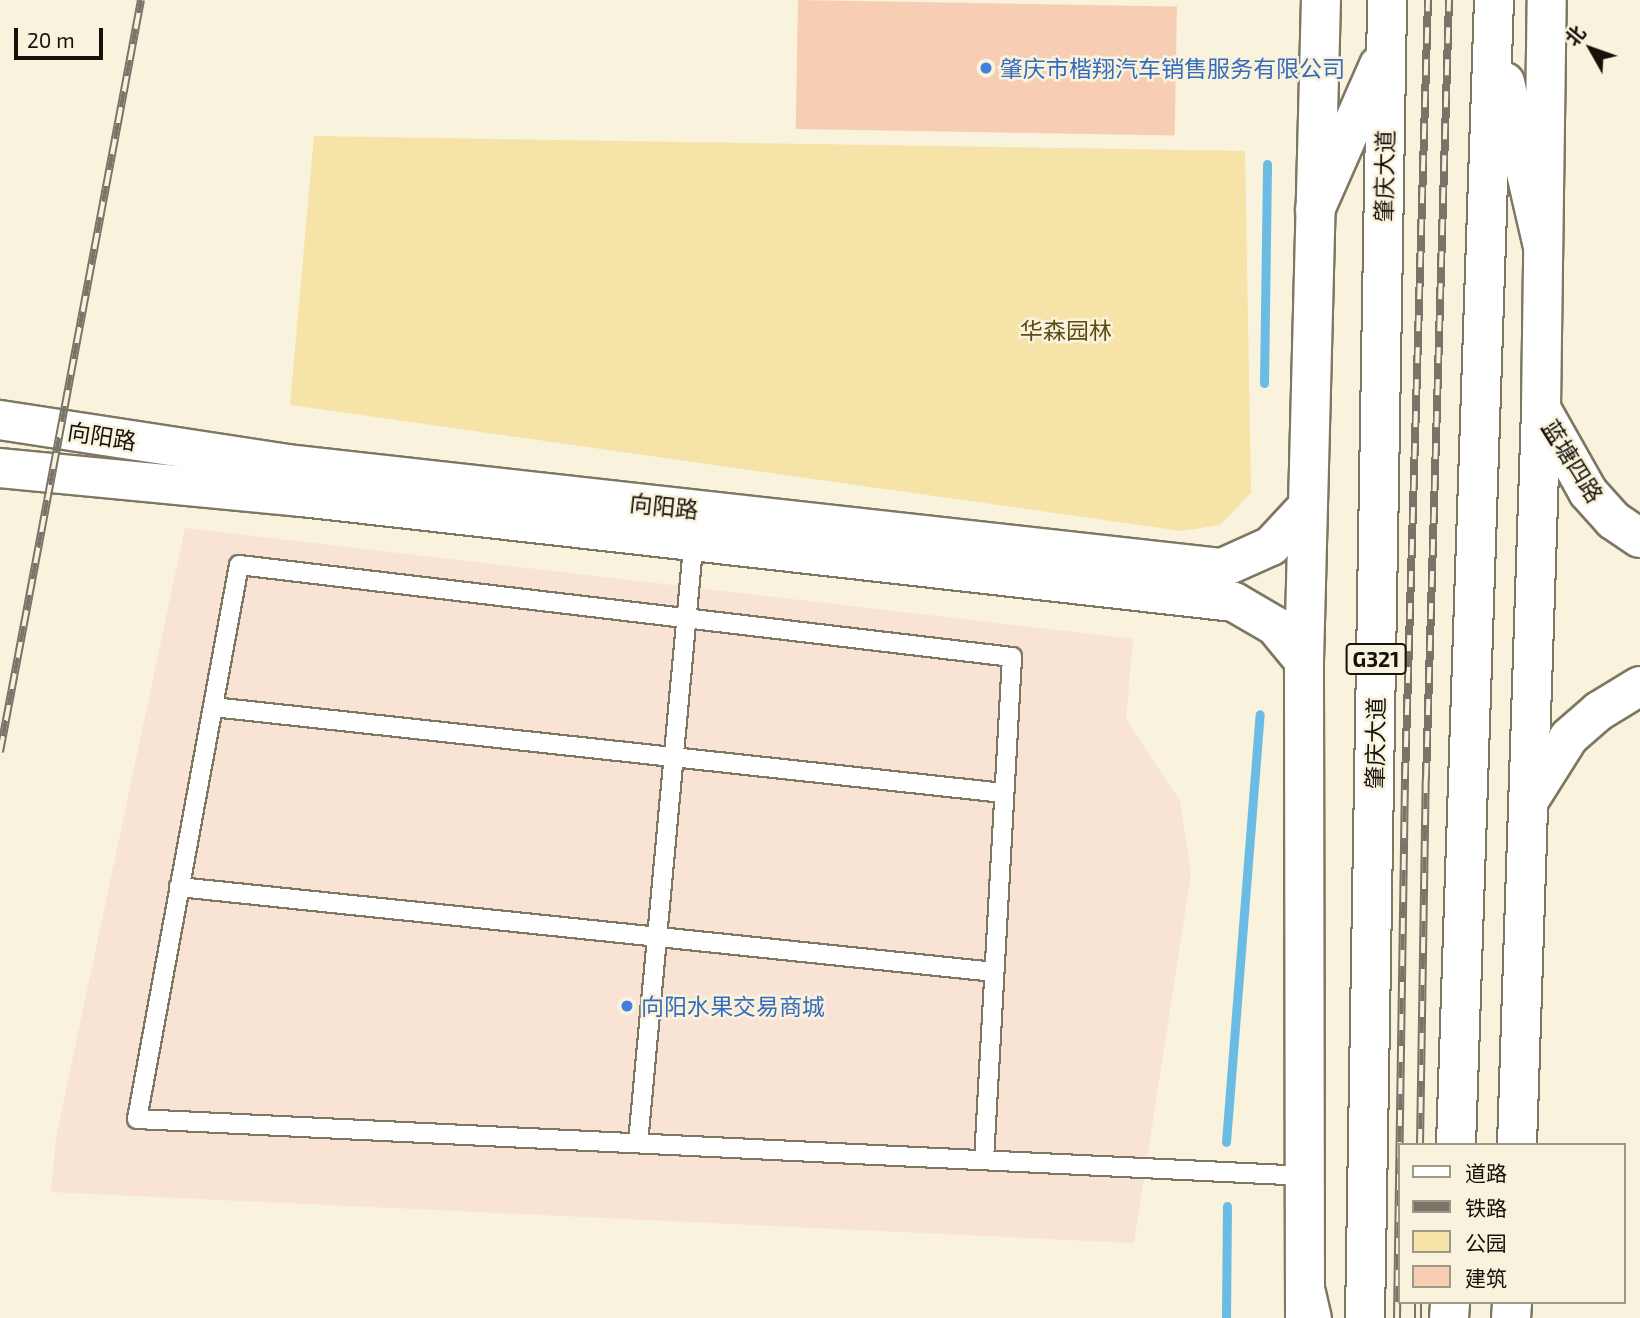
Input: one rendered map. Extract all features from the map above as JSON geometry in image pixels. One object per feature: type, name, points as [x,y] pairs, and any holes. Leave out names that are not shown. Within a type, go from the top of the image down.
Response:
[{"type":"main road","points":[[1308,1310],[1304,661],[1321,0]]},
{"type":"main road","name":"肇庆大道","points":[[1365,1318],[1387,0]]},
{"type":"main road","points":[[1517,1143],[1541,408],[1547,0]]},
{"type":"main road","points":[[1494,14],[1543,247]]},
{"type":"main road","points":[[1456,1143],[1494,14]]},
{"type":"main road","points":[[1315,210],[1386,50]]},
{"type":"main road","name":"蓝塘四路","points":[[1541,408],[1588,492],[1613,520],[1640,538]]},
{"type":"main road","name":"向阳路","points":[[0,420],[695,525],[1234,602],[1275,626],[1304,661]]},
{"type":"main road","name":"向阳路","points":[[0,468],[1222,568],[1271,546],[1308,506]]},
{"type":"main road","points":[[1527,804],[1545,769],[1569,737],[1599,711],[1640,686]]},
{"type":"lane","points":[[638,1143],[695,525]]},
{"type":"lane","points":[[984,1160],[1012,657],[239,565],[137,1119],[1306,1176]]},
{"type":"lane","points":[[213,707],[1004,793]]},
{"type":"lane","points":[[179,887],[994,972]]},
{"type":"shaded area","name":"向阳水果交易商城","points":[[185,528],[1133,639],[1126,719],[1180,801],[1191,874],[1134,1243],[51,1192],[56,1137]]},
{"type":"green space","name":"华森园林","points":[[314,136],[1245,151],[1251,493],[1220,525],[1182,531],[290,405]]},
{"type":"building","name":"肇庆市楷翔汽车销售服务有限公司","points":[[798,0],[1177,7],[1175,136],[796,129]]},
{"type":"waterway","points":[[1264,383],[1267,164]]},
{"type":"waterway","points":[[1226,1142],[1260,714]]},
{"type":"waterway","points":[[1226,1318],[1227,1206]]},
{"type":"railway","points":[[0,752],[141,0]]},
{"type":"railway","points":[[1400,1143],[1405,779],[1428,0]]},
{"type":"railway","points":[[1420,1143],[1426,779],[1449,0]]},
{"type":"railway","points":[[1397,1318],[1398,1251]]},
{"type":"railway","points":[[1418,1304],[1418,1318]]},
{"type":"place","name":"肇庆市楷翔汽车销售服务有限公司","points":[[986,68]]},
{"type":"place","name":"向阳水果交易商城","points":[[627,1006]]}]
